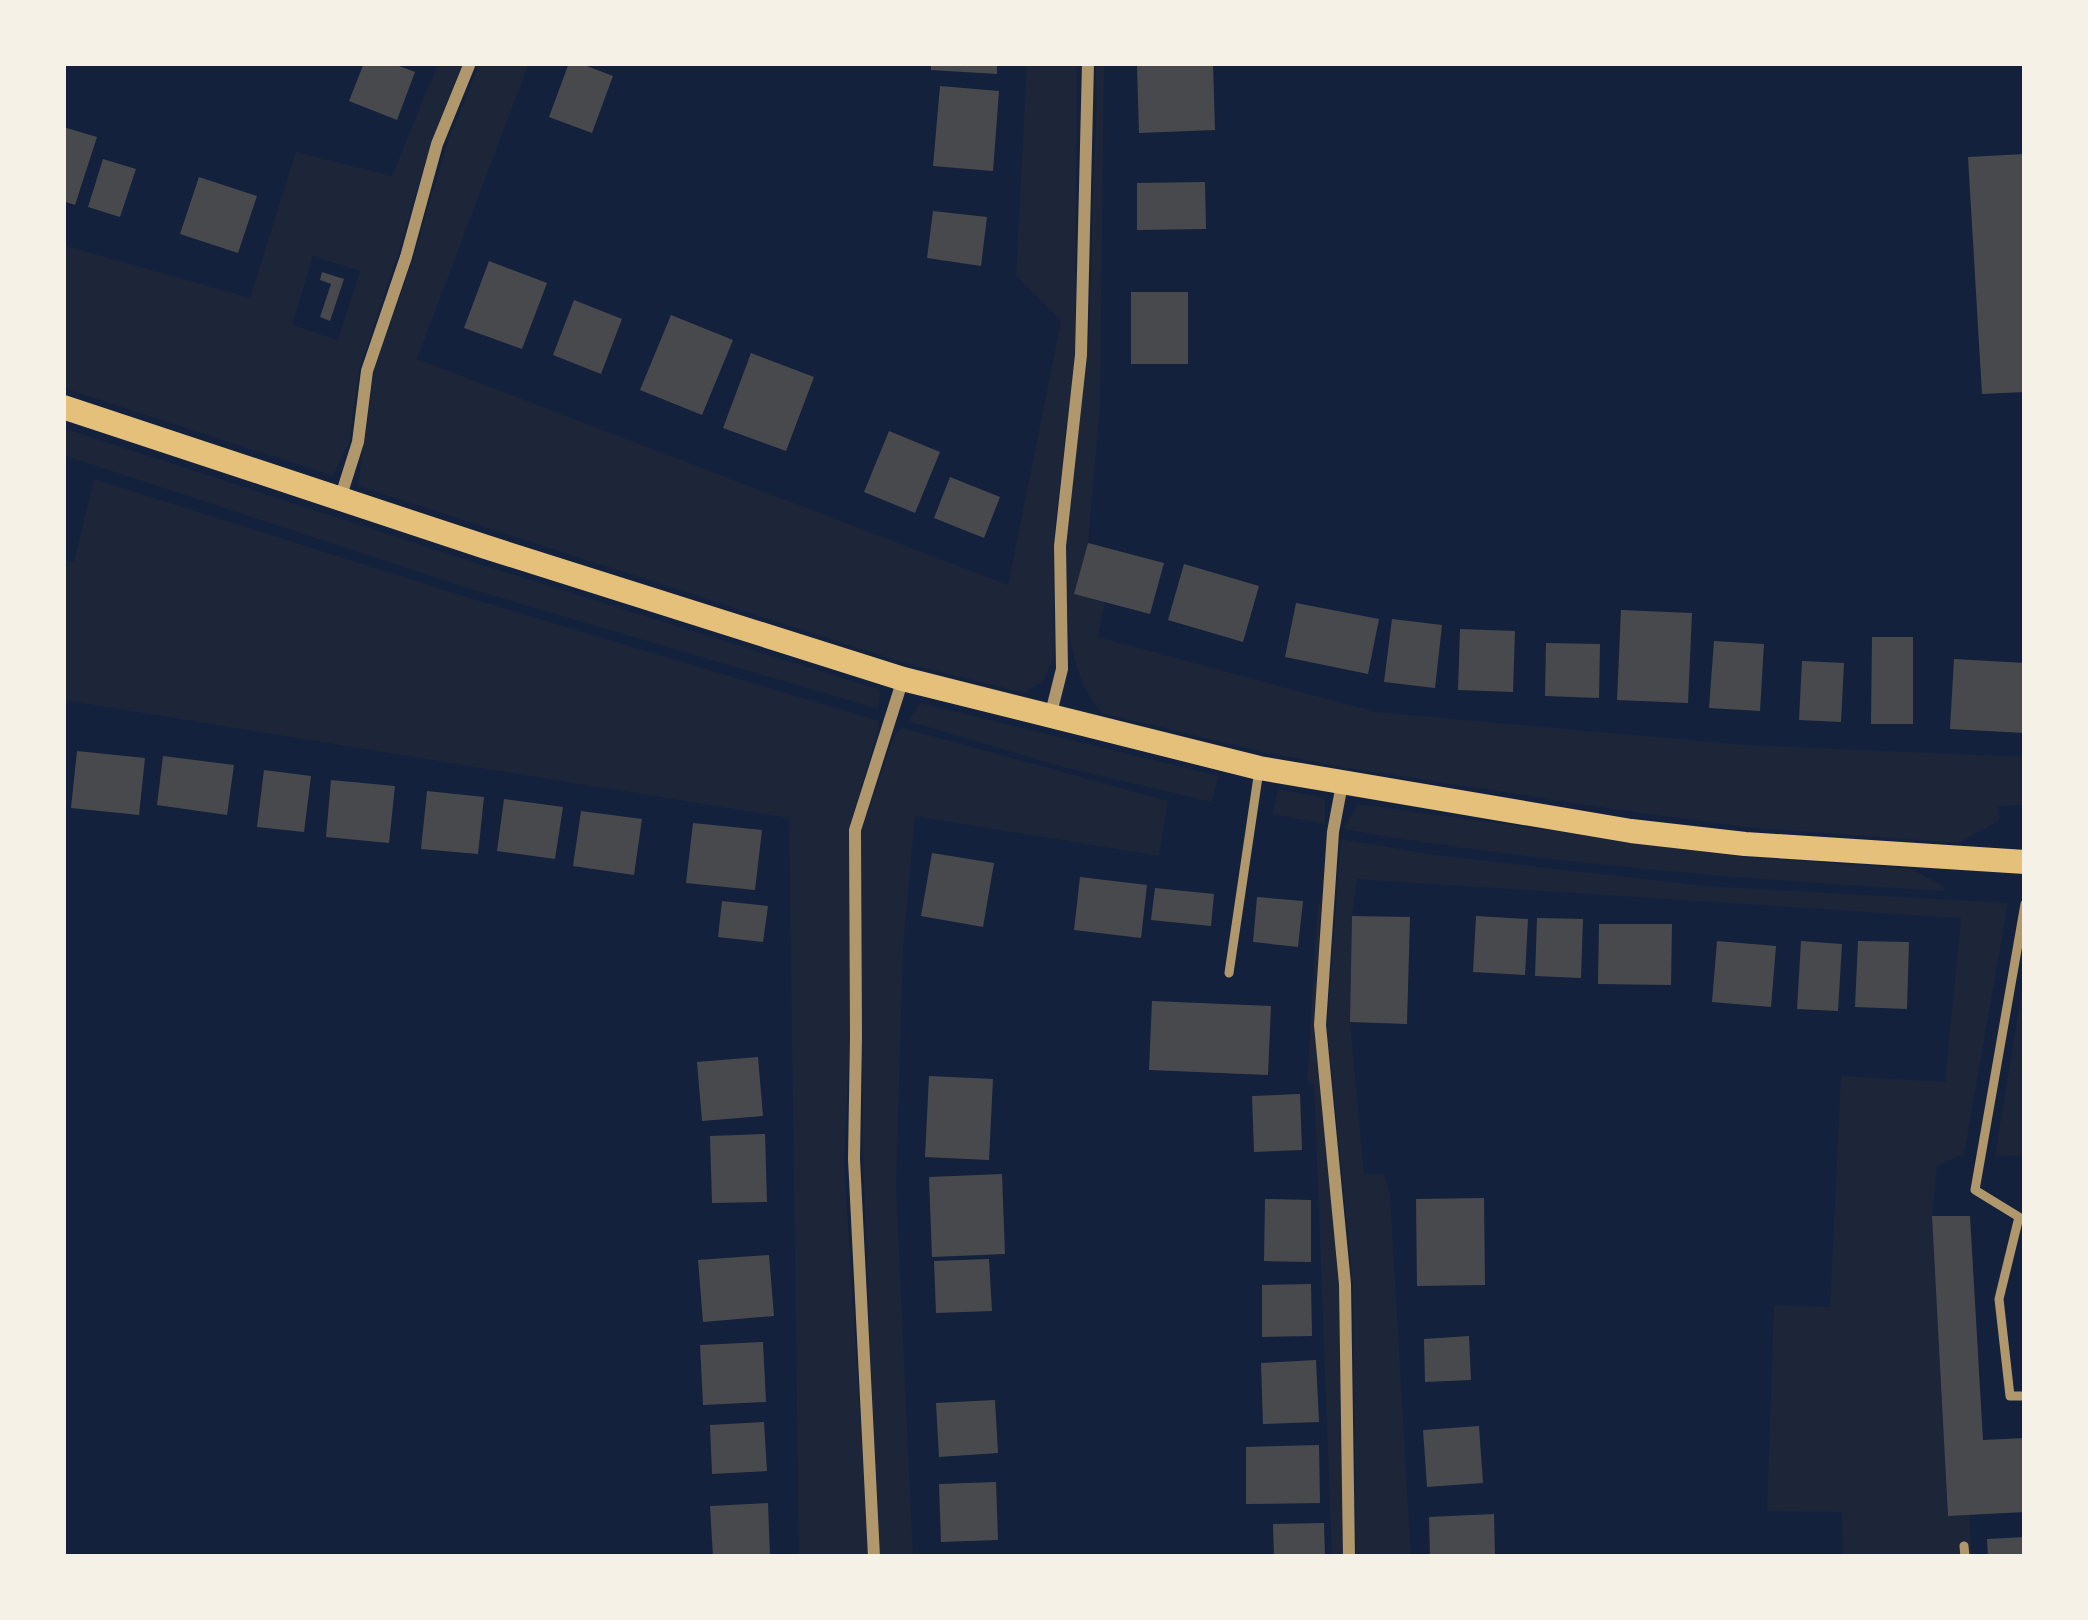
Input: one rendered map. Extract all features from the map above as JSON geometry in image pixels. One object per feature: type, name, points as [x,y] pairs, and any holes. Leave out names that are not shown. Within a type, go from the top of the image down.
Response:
[{"type":"main road","points":[[63,407],[903,680],[1259,768],[1630,831],[1745,844],[2025,862]]},
{"type":"street","points":[[340,499],[358,442],[367,371],[406,257],[437,144],[470,63]]},
{"type":"street","points":[[1050,718],[1062,669],[1060,546],[1082,355],[1088,63]]},
{"type":"street","points":[[874,1557],[854,1160],[855,830],[903,680]]},
{"type":"street","points":[[1342,784],[1334,832],[1320,1025],[1345,1284],[1349,1557]]},
{"type":"lane","points":[[1229,973],[1259,768]]},
{"type":"lane","points":[[2025,904],[1975,1190],[2022,1216],[1999,1300],[2010,1396],[2025,1396]]},
{"type":"shaded area","points":[[438,63],[463,63],[431,142],[359,370],[349,442],[333,476],[63,388],[63,245],[250,298],[296,152],[392,176]],"holes":[[[313,256],[360,271],[338,340],[292,325]]]},
{"type":"shaded area","points":[[480,63],[529,63],[417,359],[1008,585],[1061,321],[1016,276],[1027,63],[1077,63],[1075,354],[1053,545],[1054,657],[1043,681],[1025,693],[908,664],[358,486],[374,371],[448,141]]},
{"type":"shaded area","points":[[1095,63],[1104,63],[1100,406],[1088,543],[1075,594],[1105,603],[1098,637],[1376,712],[1745,745],[2025,757],[2025,819],[2024,805],[1998,806],[1999,821],[1958,843],[1745,827],[1342,767],[1102,713],[1082,681],[1070,640],[1066,592],[1071,491],[1090,315]]},
{"type":"shaded area","points":[[63,428],[880,690],[878,709],[474,590],[63,455]]},
{"type":"shaded area","points":[[94,479],[879,721],[849,828],[850,1036],[844,1161],[869,1557],[799,1557],[789,818],[63,700],[63,560],[74,562]]},
{"type":"shaded area","points":[[920,703],[1218,776],[1212,802],[1063,767],[908,721]]},
{"type":"shaded area","points":[[903,728],[1168,801],[1159,856],[915,816],[903,949],[896,1186],[913,1557],[878,1557],[863,1160],[861,832],[895,734]]},
{"type":"shaded area","points":[[1278,789],[1325,798],[1325,824],[1273,814]]},
{"type":"shaded area","points":[[1358,804],[1744,857],[1911,869],[1943,886],[1944,891],[1643,869],[1343,829]]},
{"type":"shaded area","points":[[1341,839],[1435,855],[1704,886],[2008,903],[1964,1154],[1937,1166],[1932,1216],[1948,1515],[1970,1514],[1971,1557],[1843,1557],[1842,1512],[1767,1511],[1774,1305],[1830,1307],[1841,1076],[1945,1082],[1961,918],[1357,879],[1350,1022],[1364,1174],[1384,1174],[1390,1195],[1411,1557],[1356,1557],[1353,1286],[1327,1026]]},
{"type":"shaded area","points":[[1318,902],[1314,1026],[1340,1284],[1344,1557],[1332,1557],[1314,1084],[1307,1083]]},
{"type":"shaded area","points":[[2025,973],[2025,1155],[1995,1156]]},
{"type":"building","points":[[364,63],[391,63],[415,72],[397,120],[349,101]]},
{"type":"building","points":[[569,63],[613,76],[592,133],[549,117]]},
{"type":"building","points":[[931,63],[997,63],[997,74],[931,70]]},
{"type":"building","points":[[1213,63],[1215,130],[1139,133],[1137,66]]},
{"type":"building","points":[[940,86],[999,91],[993,171],[933,166]]},
{"type":"building","points":[[63,127],[97,137],[75,205],[63,201]]},
{"type":"building","points":[[2025,154],[2025,392],[1982,394],[1968,157]]},
{"type":"building","points":[[103,159],[136,169],[120,217],[88,207]]},
{"type":"building","points":[[199,177],[257,196],[238,253],[180,234]]},
{"type":"building","points":[[1205,182],[1206,229],[1137,230],[1137,183]]},
{"type":"building","points":[[933,211],[987,217],[981,266],[927,258]]},
{"type":"building","points":[[489,261],[547,283],[522,349],[464,328]]},
{"type":"building","points":[[322,272],[344,279],[330,321],[320,317],[331,284],[320,280]]},
{"type":"building","points":[[1131,292],[1188,292],[1188,364],[1131,364]]},
{"type":"building","points":[[574,300],[622,319],[601,374],[553,355]]},
{"type":"building","points":[[671,315],[733,340],[702,415],[640,390]]},
{"type":"building","points":[[751,353],[814,377],[786,451],[723,428]]},
{"type":"building","points":[[889,431],[940,452],[915,513],[864,492]]},
{"type":"building","points":[[950,477],[1000,497],[984,538],[934,518]]},
{"type":"building","points":[[1088,543],[1164,563],[1150,614],[1074,594]]},
{"type":"building","points":[[1184,564],[1259,586],[1243,642],[1168,620]]},
{"type":"building","points":[[1296,603],[1379,619],[1368,674],[1285,657]]},
{"type":"building","points":[[1621,610],[1692,613],[1688,703],[1617,700]]},
{"type":"building","points":[[1392,619],[1442,625],[1435,688],[1384,682]]},
{"type":"building","points":[[1460,629],[1515,631],[1513,692],[1458,690]]},
{"type":"building","points":[[1872,637],[1913,637],[1913,724],[1871,724]]},
{"type":"building","points":[[1714,641],[1764,644],[1760,711],[1709,708]]},
{"type":"building","points":[[1546,643],[1600,644],[1599,698],[1545,696]]},
{"type":"building","points":[[1954,659],[2025,663],[2025,733],[1950,729]]},
{"type":"building","points":[[1802,661],[1844,663],[1841,722],[1799,720]]},
{"type":"building","points":[[77,751],[145,758],[139,815],[71,808]]},
{"type":"building","points":[[163,756],[234,765],[227,815],[157,805]]},
{"type":"building","points":[[264,770],[311,776],[304,832],[257,827]]},
{"type":"building","points":[[331,780],[395,786],[389,843],[326,837]]},
{"type":"building","points":[[427,791],[484,797],[478,854],[421,849]]},
{"type":"building","points":[[504,799],[563,807],[555,859],[497,851]]},
{"type":"building","points":[[581,811],[642,819],[634,875],[573,866]]},
{"type":"building","points":[[693,823],[762,830],[755,890],[686,883]]},
{"type":"building","points":[[932,853],[994,863],[983,927],[921,916]]},
{"type":"building","points":[[1080,877],[1147,885],[1141,938],[1074,930]]},
{"type":"building","points":[[1155,888],[1214,894],[1211,926],[1151,920]]},
{"type":"building","points":[[1257,897],[1303,901],[1298,947],[1253,942]]},
{"type":"building","points":[[722,901],[768,906],[763,942],[718,937]]},
{"type":"building","points":[[1352,916],[1410,917],[1407,1024],[1350,1022]]},
{"type":"building","points":[[1476,916],[1528,919],[1525,975],[1473,972]]},
{"type":"building","points":[[1537,918],[1583,919],[1581,978],[1535,976]]},
{"type":"building","points":[[1599,924],[1672,924],[1671,985],[1598,984]]},
{"type":"building","points":[[1717,941],[1776,946],[1771,1007],[1712,1002]]},
{"type":"building","points":[[1801,941],[1842,944],[1838,1011],[1797,1009]]},
{"type":"building","points":[[1858,941],[1909,942],[1907,1009],[1855,1007]]},
{"type":"building","points":[[1152,1001],[1271,1006],[1268,1075],[1149,1070]]},
{"type":"building","points":[[758,1057],[763,1116],[702,1121],[697,1062]]},
{"type":"building","points":[[929,1076],[993,1079],[989,1160],[925,1157]]},
{"type":"building","points":[[1300,1094],[1302,1150],[1254,1152],[1252,1096]]},
{"type":"building","points":[[765,1134],[767,1202],[712,1203],[710,1136]]},
{"type":"building","points":[[1002,1174],[1005,1254],[932,1257],[929,1177]]},
{"type":"building","points":[[1484,1198],[1485,1285],[1417,1286],[1416,1199]]},
{"type":"building","points":[[1265,1199],[1311,1200],[1311,1262],[1264,1261]]},
{"type":"building","points":[[1932,1216],[1970,1216],[1983,1440],[2025,1438],[2025,1512],[1948,1516]]},
{"type":"building","points":[[769,1255],[774,1316],[703,1322],[698,1260]]},
{"type":"building","points":[[989,1259],[992,1311],[936,1313],[934,1261]]},
{"type":"building","points":[[1311,1284],[1312,1336],[1262,1337],[1262,1285]]},
{"type":"building","points":[[1469,1336],[1471,1380],[1425,1382],[1424,1339]]},
{"type":"building","points":[[763,1342],[766,1402],[703,1405],[700,1345]]},
{"type":"building","points":[[1316,1360],[1319,1422],[1263,1424],[1261,1363]]},
{"type":"building","points":[[995,1400],[998,1453],[939,1457],[936,1403]]},
{"type":"building","points":[[764,1422],[767,1471],[712,1474],[710,1425]]},
{"type":"building","points":[[1479,1426],[1483,1483],[1427,1487],[1423,1430]]},
{"type":"building","points":[[1319,1445],[1320,1503],[1246,1504],[1246,1447]]},
{"type":"building","points":[[996,1482],[998,1540],[941,1542],[939,1484]]},
{"type":"building","points":[[768,1503],[770,1556],[713,1557],[710,1506]]},
{"type":"building","points":[[1494,1514],[1495,1557],[1430,1557],[1429,1517]]},
{"type":"building","points":[[1324,1523],[1325,1557],[1274,1557],[1273,1524]]},
{"type":"building","points":[[2025,1537],[2025,1557],[1988,1557],[1987,1539]]}]
